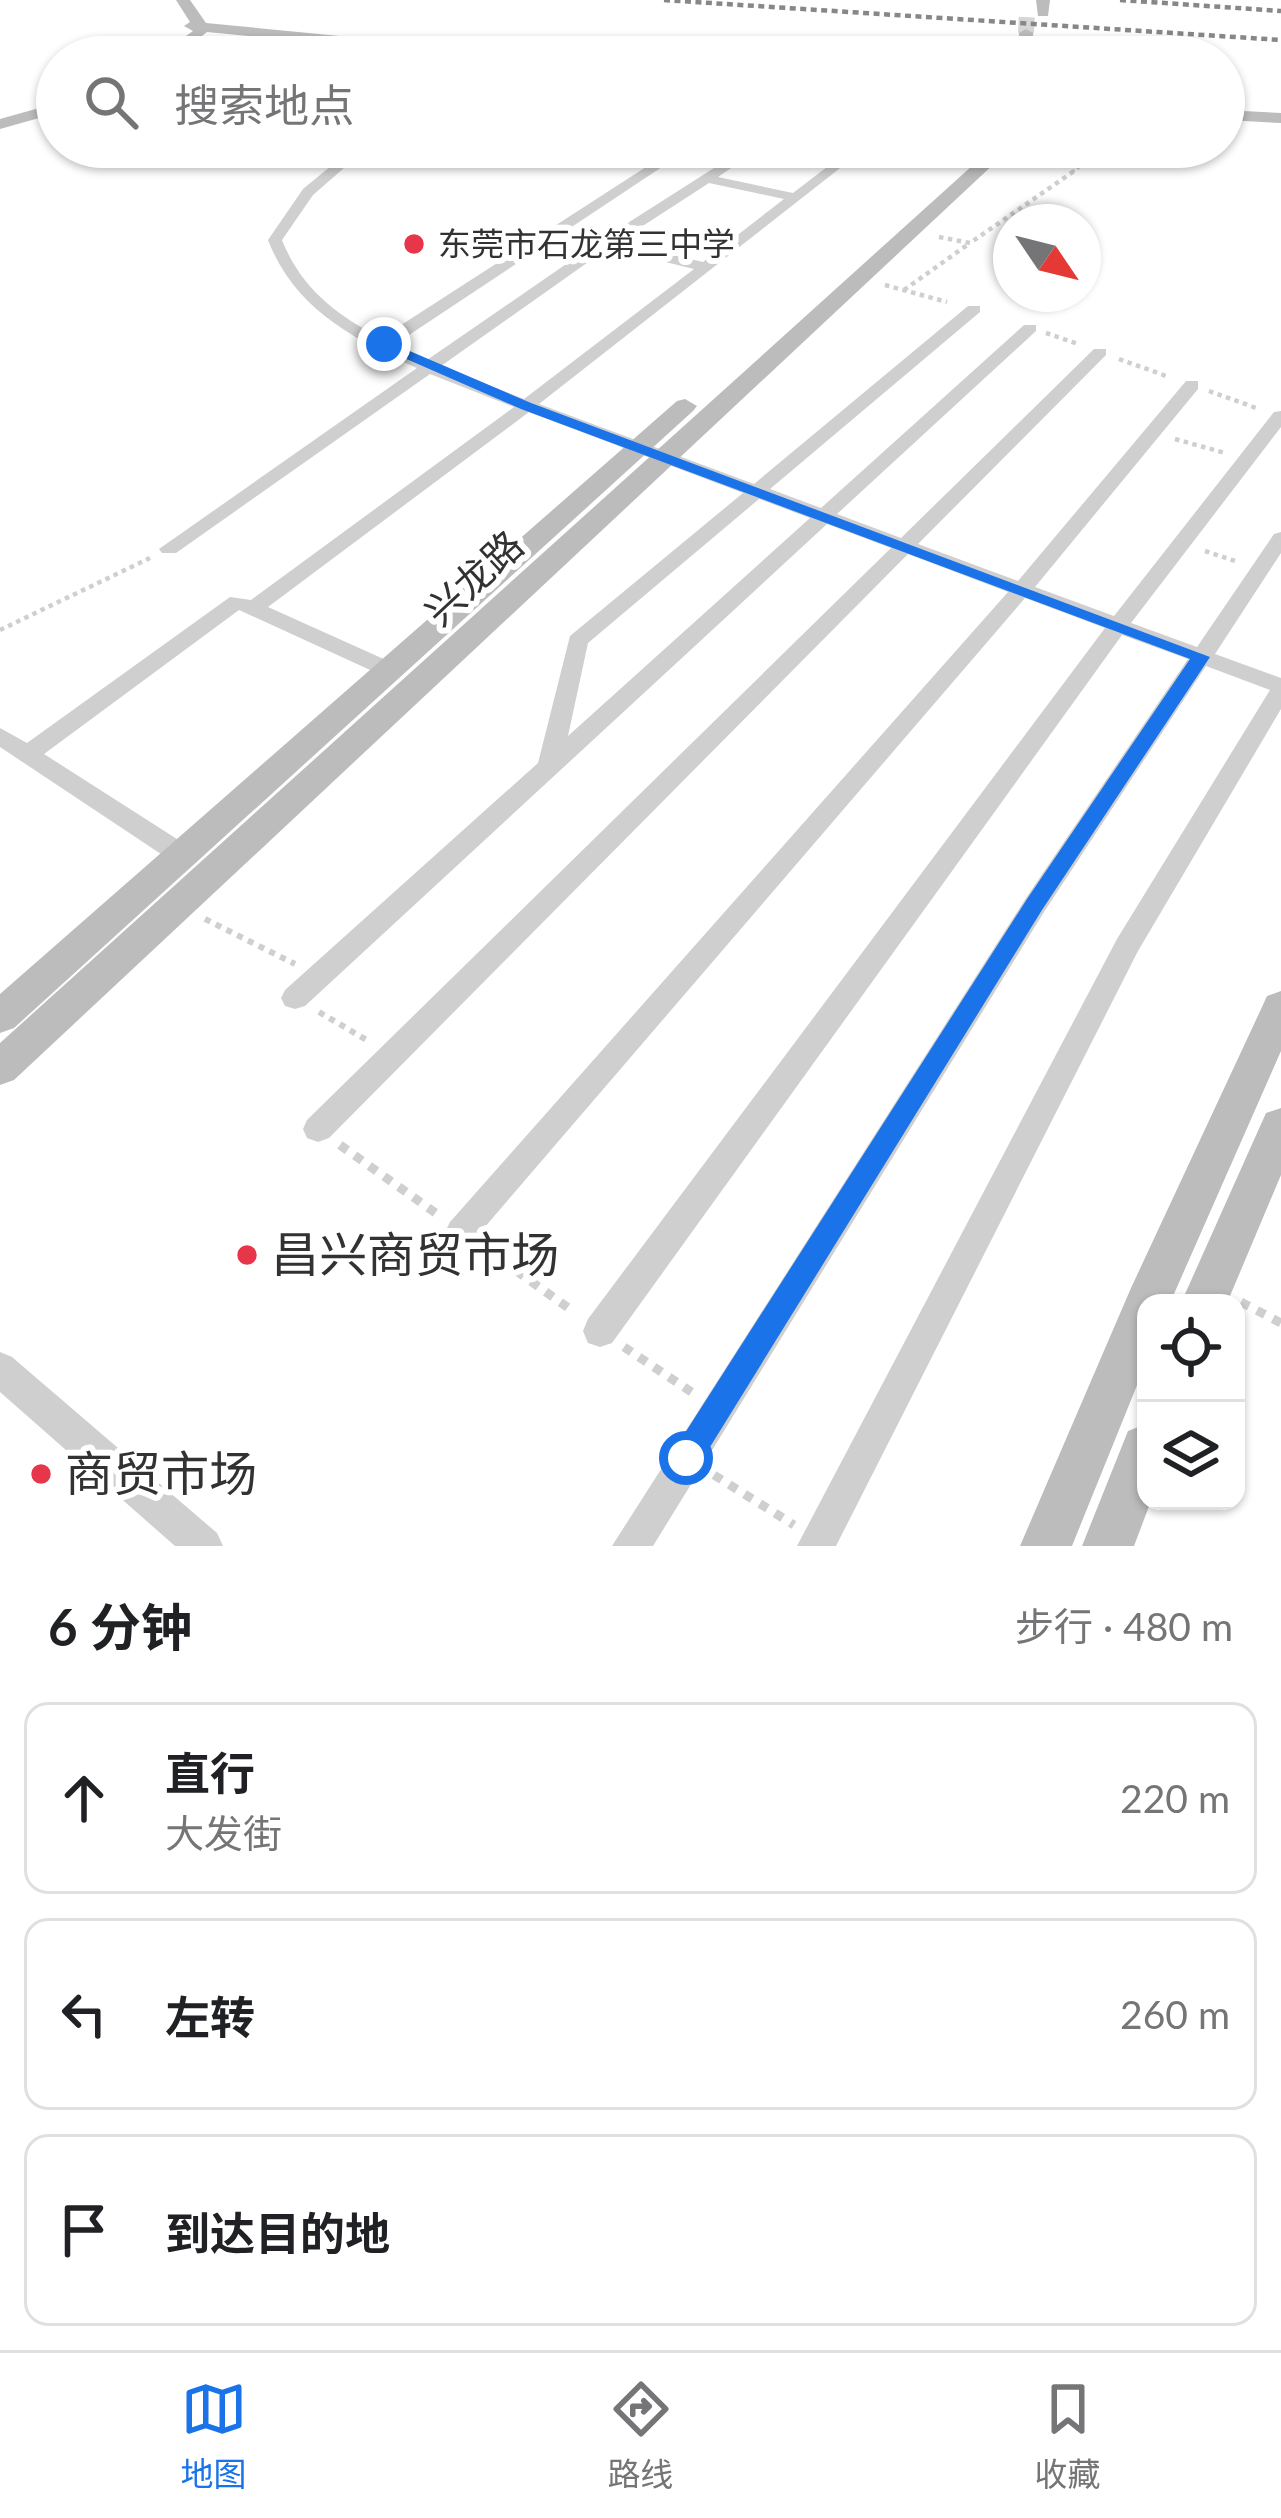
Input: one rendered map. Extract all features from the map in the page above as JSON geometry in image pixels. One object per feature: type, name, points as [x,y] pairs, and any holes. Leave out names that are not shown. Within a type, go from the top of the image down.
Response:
[{"type":"main road","points":[[179,0],[195,27]]},
{"type":"main road","points":[[186,36],[195,27]]},
{"type":"main road","points":[[195,27],[270,36]]},
{"type":"main road","points":[[182,36],[195,27],[288,36]]},
{"type":"main road","points":[[1245,113],[1281,115]]},
{"type":"main road","points":[[0,127],[36,118]]},
{"type":"main road","name":"兴龙路","points":[[0,1068],[956,168]]},
{"type":"main road","name":"兴龙路","points":[[0,1018],[388,670],[857,278],[980,168]]},
{"type":"main road","points":[[1152,1294],[1281,1007]]},
{"type":"main road","points":[[1208,1294],[1281,1126]]},
{"type":"main road","points":[[1046,1546],[1137,1328]]},
{"type":"main road","points":[[1108,1546],[1137,1472]]},
{"type":"street","points":[[337,168],[308,192],[275,240],[279,261],[300,289],[332,316],[430,367],[526,406],[1281,688],[1127,946],[817,1543]]},
{"type":"street","points":[[384,344],[653,168]]},
{"type":"street","points":[[169,549],[606,243],[639,215],[725,168]]},
{"type":"street","points":[[256,606],[526,406],[833,168]]},
{"type":"street","points":[[709,179],[792,197]]},
{"type":"street","points":[[594,205],[612,209]]},
{"type":"street","points":[[606,243],[704,267]]},
{"type":"street","points":[[548,767],[578,640],[974,309]]},
{"type":"street","points":[[296,998],[1030,328]]},
{"type":"street","points":[[318,1129],[1100,352]]},
{"type":"street","points":[[461,1232],[1022,589],[1192,385]]},
{"type":"street","points":[[600,1331],[1118,626],[1280,416]]},
{"type":"street","points":[[631,1546],[1034,905],[1281,538]]},
{"type":"street","points":[[27,754],[237,601],[388,670]]},
{"type":"street","points":[[0,736],[182,855]]},
{"type":"street","points":[[0,1369],[203,1546]]},
{"type":"path","points":[[904,290],[1079,168]]},
{"type":"path","points":[[908,232],[970,243]]},
{"type":"path","points":[[857,278],[974,309]]},
{"type":"path","points":[[1030,328],[1280,416]]},
{"type":"path","points":[[1153,432],[1246,460]]},
{"type":"path","points":[[1182,543],[1260,569]]},
{"type":"path","points":[[0,630],[169,549]]},
{"type":"path","points":[[176,905],[320,976]]},
{"type":"path","points":[[296,998],[392,1055]]},
{"type":"path","points":[[318,1129],[716,1409]]},
{"type":"path","points":[[686,1458],[817,1543]]},
{"type":"tunnel","points":[[1026,33],[1027,11]]},
{"type":"railway","points":[[664,0],[1219,36]]},
{"type":"railway","points":[[1120,0],[1281,11]]},
{"type":"railway","points":[[1245,38],[1281,40]]},
{"type":"place","name":"东莞市石龙第三中学","points":[[414,244]]},
{"type":"place","name":"昌兴商贸市场","points":[[247,1255]]},
{"type":"place","name":"商贸市场","points":[[41,1474]]},
{"type":"route","points":[[384,344],[526,406],[1201,657],[1034,905],[686,1458]]}]
